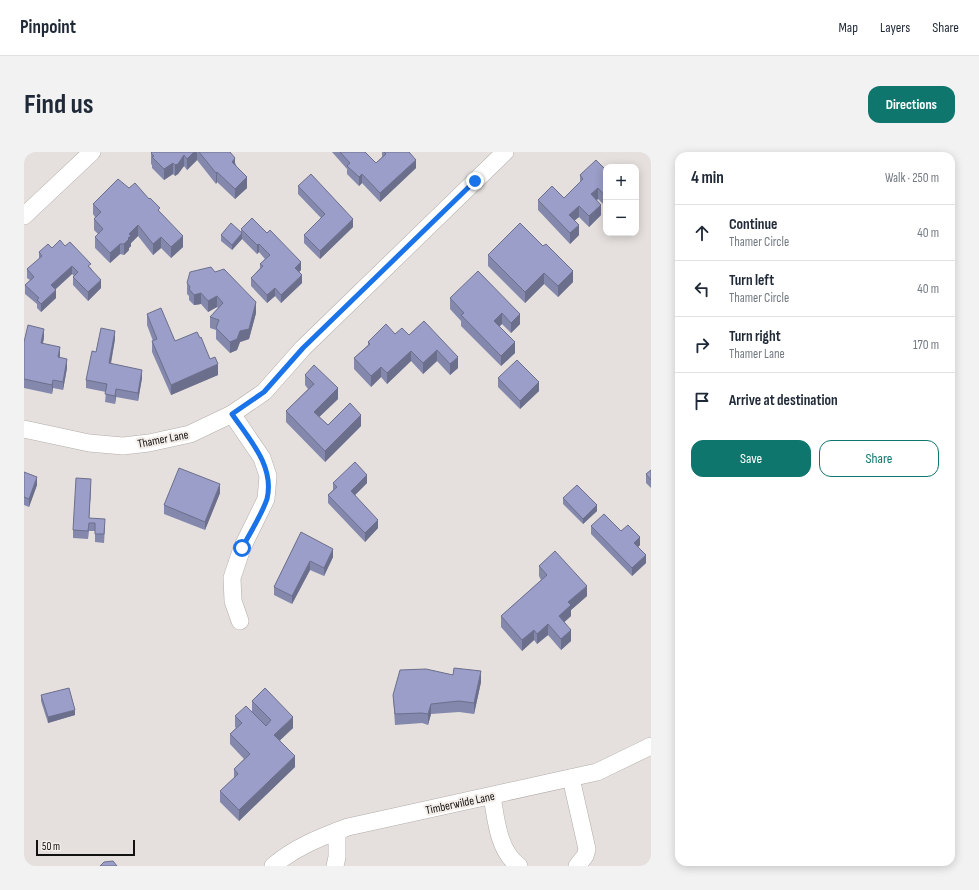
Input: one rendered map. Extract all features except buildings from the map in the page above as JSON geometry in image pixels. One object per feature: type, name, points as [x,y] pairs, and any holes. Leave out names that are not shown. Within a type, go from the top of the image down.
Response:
[{"type":"street","points":[[24,216],[92,152]]},
{"type":"street","name":"Thamer Lane","points":[[24,429],[89,444],[123,446],[149,443],[190,434],[232,414],[264,392],[303,348],[505,152]]},
{"type":"street","points":[[232,414],[262,458],[268,476],[266,499],[242,548],[232,578],[233,601],[240,621]]},
{"type":"street","name":"Timberwilde Lane","points":[[273,866],[285,856],[311,841],[348,827],[596,772],[651,746]]},
{"type":"street","points":[[572,778],[587,849],[585,856],[577,866]]},
{"type":"street","points":[[492,796],[500,836],[510,858],[519,866]]},
{"type":"street","points":[[335,866],[337,857],[337,831]]},
{"type":"route","points":[[242,548],[266,499],[268,476],[262,458],[232,414],[264,392],[303,348],[475,181]]}]
